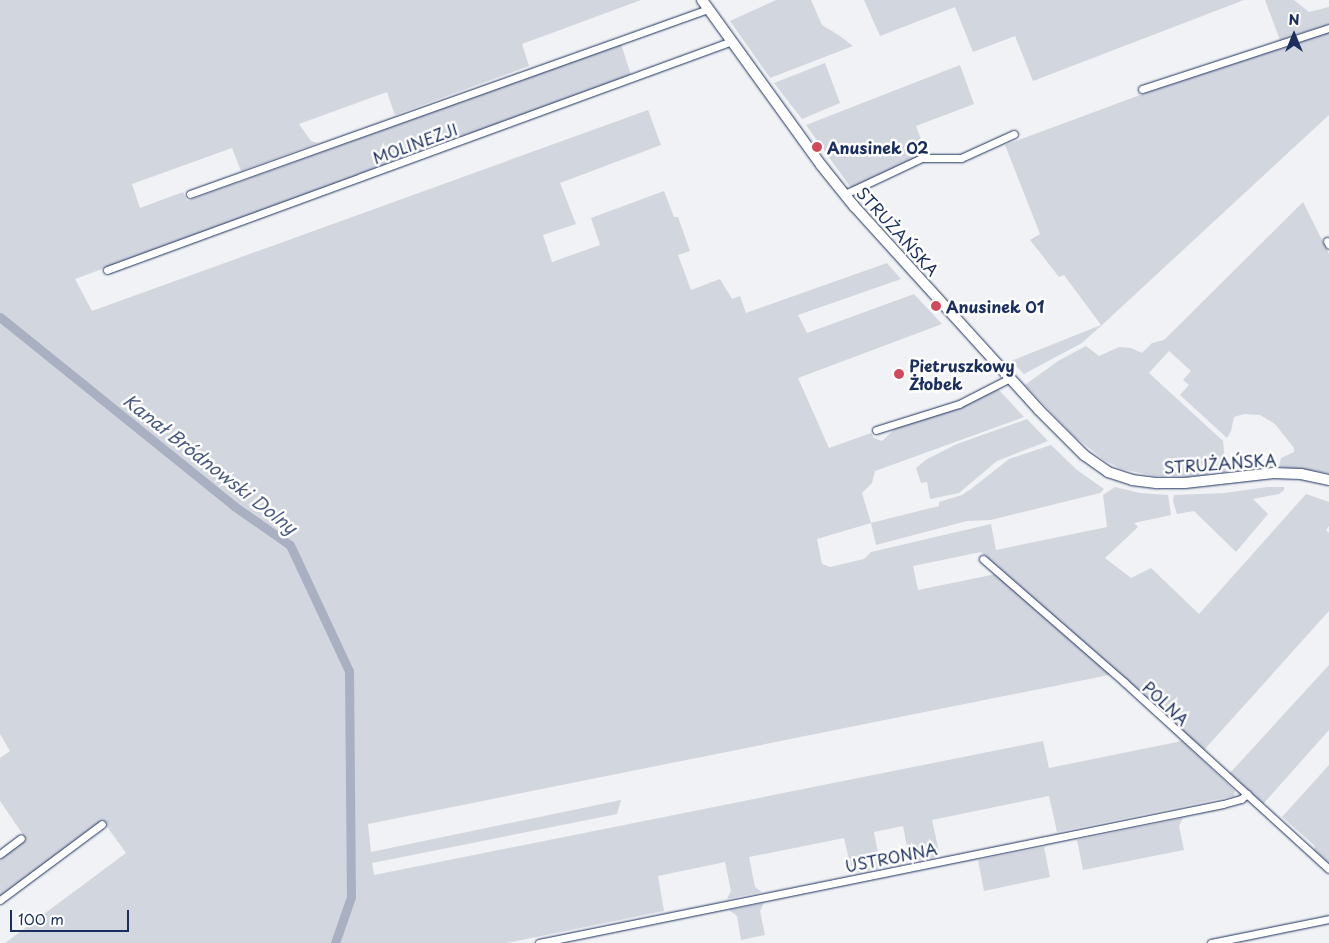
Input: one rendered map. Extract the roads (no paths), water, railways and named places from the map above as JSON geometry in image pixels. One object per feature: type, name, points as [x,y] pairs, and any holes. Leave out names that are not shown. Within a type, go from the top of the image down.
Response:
[{"type":"main road","name":"STRUŻAŃSKA","points":[[705,4],[845,194],[1062,435],[1084,455],[1108,472],[1132,480],[1158,483],[1185,483],[1273,473],[1301,474],[1329,480]]},
{"type":"street","points":[[190,194],[705,4]]},
{"type":"street","points":[[1142,89],[1329,28]]},
{"type":"street","name":"MOLINEZJI","points":[[107,270],[732,41]]},
{"type":"street","points":[[845,194],[922,158],[961,158],[1014,134]]},
{"type":"street","points":[[876,430],[959,404],[1010,378]]},
{"type":"street","name":"POLNA","points":[[983,559],[1050,616],[1248,794],[1329,870]]},
{"type":"street","name":"USTRONNA","points":[[539,943],[1223,804],[1241,799],[1248,794]]},
{"type":"street","points":[[0,900],[102,824]]},
{"type":"street","points":[[0,854],[21,838]]},
{"type":"street","points":[[1211,943],[1329,919]]},
{"type":"waterway","name":"Kanał Bródnowski Dolny","points":[[0,317],[234,506],[290,545],[349,671],[351,897],[335,943]]},
{"type":"place","name":"Anusinek 02","points":[[817,147]]},
{"type":"place","name":"Anusinek 01","points":[[936,306]]},
{"type":"place","name":"Pietruszkowy Żłobek","points":[[899,374]]}]
